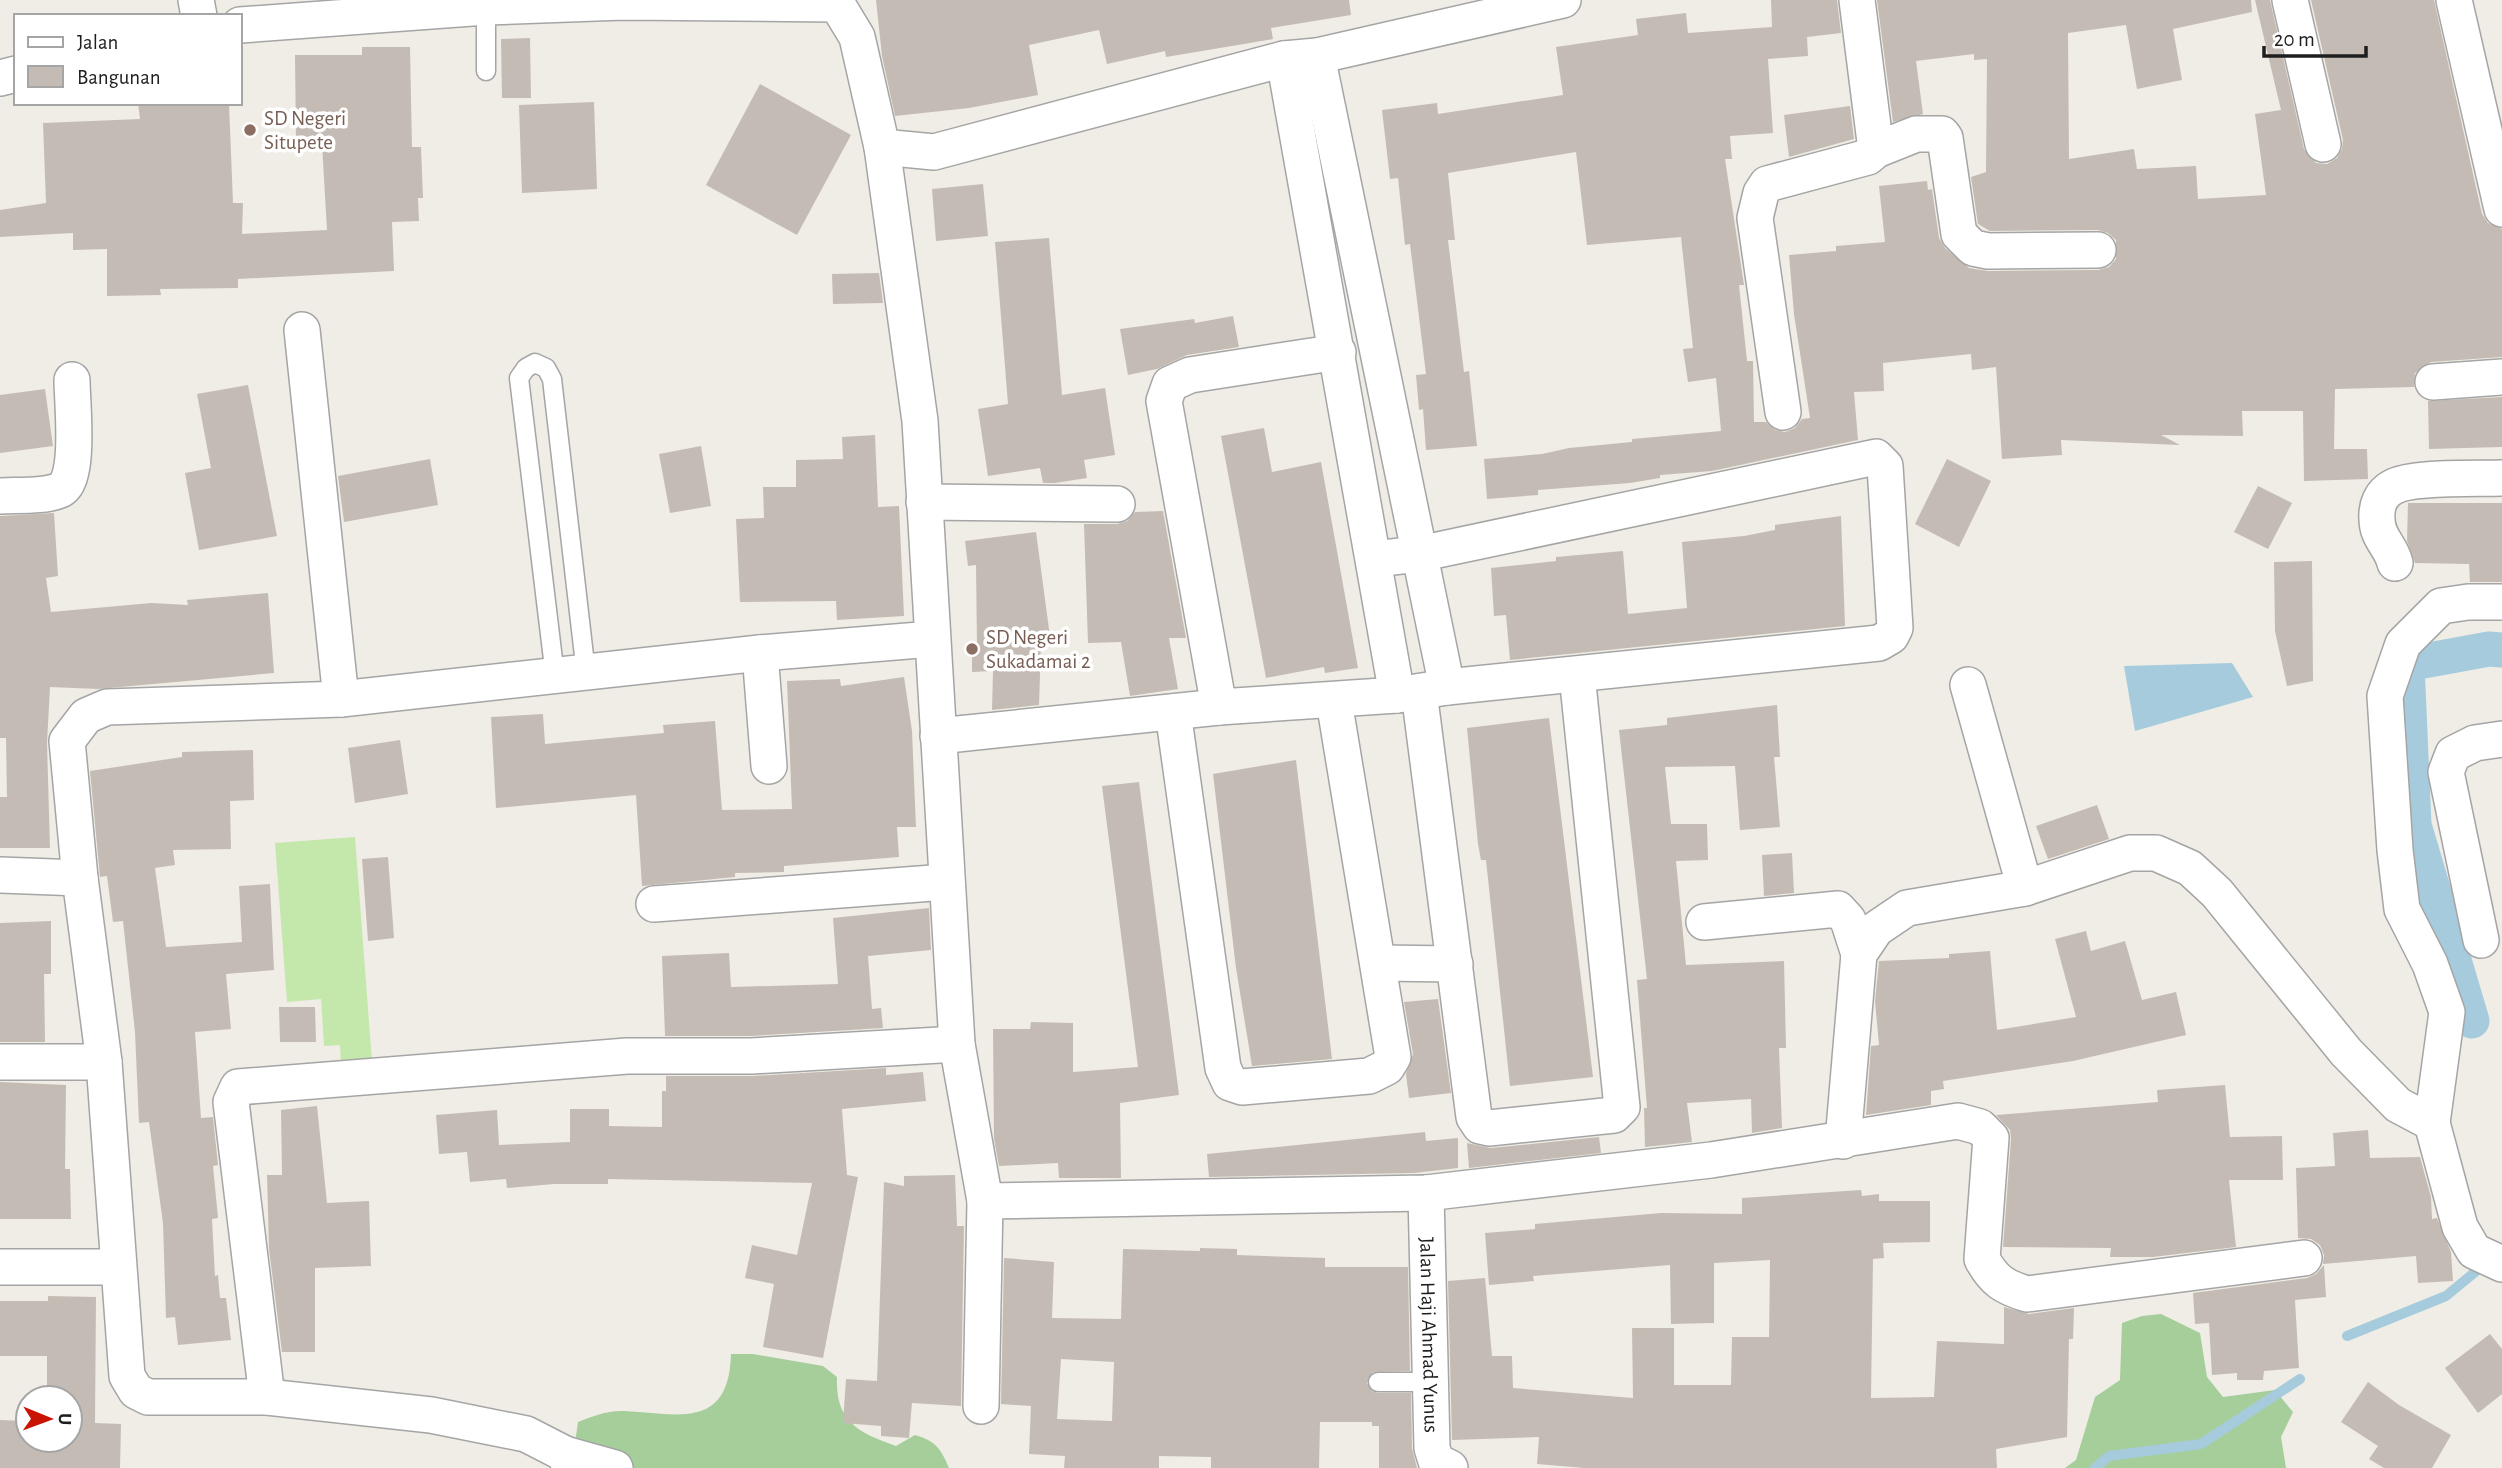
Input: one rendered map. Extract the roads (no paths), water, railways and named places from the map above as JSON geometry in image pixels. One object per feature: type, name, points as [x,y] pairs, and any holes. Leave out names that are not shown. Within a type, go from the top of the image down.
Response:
[{"type":"street","points":[[882,147],[934,152],[1301,57],[1563,0]]},
{"type":"street","points":[[1857,0],[1876,150]]},
{"type":"street","points":[[2290,0],[2323,144]]},
{"type":"street","points":[[2454,0],[2502,209]]},
{"type":"street","points":[[242,24],[485,7],[623,1],[838,2],[857,37],[882,147],[918,407],[957,1044],[985,1201],[981,1406]]},
{"type":"street","points":[[1301,57],[1365,287],[1419,554],[1421,691],[1474,1117],[1480,1126],[1489,1128],[1614,1115],[1622,1107],[1577,675]]},
{"type":"street","points":[[1301,57],[1327,297],[1374,559],[1421,691]]},
{"type":"street","points":[[1783,412],[1755,218],[1761,193],[1767,184],[1859,160],[1916,134],[1942,134],[1959,234],[1973,248],[1988,251],[2098,250]]},
{"type":"street","points":[[1327,297],[1365,287]]},
{"type":"street","points":[[302,330],[341,699]]},
{"type":"street","points":[[1219,707],[1164,401],[1171,384],[1190,375],[1338,352]]},
{"type":"street","points":[[2433,382],[2502,377]]},
{"type":"street","points":[[0,496],[59,491],[70,482],[73,467],[72,380]]},
{"type":"street","points":[[938,736],[1219,707],[1334,701],[1880,643],[1891,636],[1895,628],[1885,466],[1877,457],[1419,554],[1374,559]]},
{"type":"street","points":[[2395,563],[2392,551],[2379,535],[2376,517],[2379,501],[2394,486],[2410,482],[2502,478]]},
{"type":"street","points":[[924,502],[1117,504]]},
{"type":"street","points":[[2488,1258],[2460,1227],[2432,1123],[2447,1012],[2430,964],[2402,909],[2395,850],[2385,696],[2403,644],[2441,606],[2502,602]]},
{"type":"street","points":[[615,1468],[568,1461],[526,1434],[431,1415],[267,1397],[148,1397],[136,1391],[127,1376],[104,1062],[80,878],[67,741],[86,716],[107,707],[341,699],[760,653],[932,639]]},
{"type":"street","points":[[760,653],[769,766]]},
{"type":"street","points":[[1968,685],[2025,888]]},
{"type":"street","points":[[1173,712],[1223,1068],[1230,1083],[1242,1087],[1369,1076],[1387,1067],[1393,1057],[1334,701]]},
{"type":"street","points":[[2481,940],[2446,772],[2453,754],[2475,743],[2502,739]]},
{"type":"street","points":[[1859,954],[1876,929],[1907,908],[2025,888],[2130,853],[2156,853],[2190,868],[2252,932],[2346,1052],[2398,1105],[2432,1123]]},
{"type":"street","points":[[0,875],[80,878]]},
{"type":"street","points":[[654,904],[946,882]]},
{"type":"street","points":[[1704,922],[1826,908],[1838,909],[1848,920],[1859,954],[1843,1141]]},
{"type":"street","points":[[1379,963],[1455,964]]},
{"type":"street","points":[[267,1397],[231,1102],[238,1087],[627,1056],[751,1056],[957,1044]]},
{"type":"street","points":[[0,1062],[104,1062]]},
{"type":"street","points":[[985,1201],[1426,1194],[1843,1141],[1958,1121],[1980,1127],[1991,1138],[1982,1259],[2003,1287],[2027,1294],[2304,1258]]},
{"type":"street","name":"Jalan Haji Ahmad Yunus","points":[[1426,1194],[1432,1448],[1436,1461],[1450,1468]]},
{"type":"street","points":[[0,1267],[117,1267]]},
{"type":"lane","points":[[485,7],[486,71]]},
{"type":"lane","points":[[535,363],[546,368],[552,379],[571,674],[519,378],[526,368],[535,363]]},
{"type":"lane","points":[[1378,1382],[1430,1382]]},
{"type":"water","points":[[2232,663],[2253,697],[2135,731],[2124,666]]},
{"type":"waterway","points":[[2472,1021],[2414,825],[2407,664],[2489,649],[2502,650]]},
{"type":"waterway","points":[[2347,1336],[2446,1296],[2486,1263]]},
{"type":"waterway","points":[[2095,1468],[2109,1456],[2201,1444],[2300,1379]]},
{"type":"place","name":"SD Negeri Situpete","points":[[250,130]]},
{"type":"place","name":"SD Negeri Sukadamai 2","points":[[972,649]]}]
